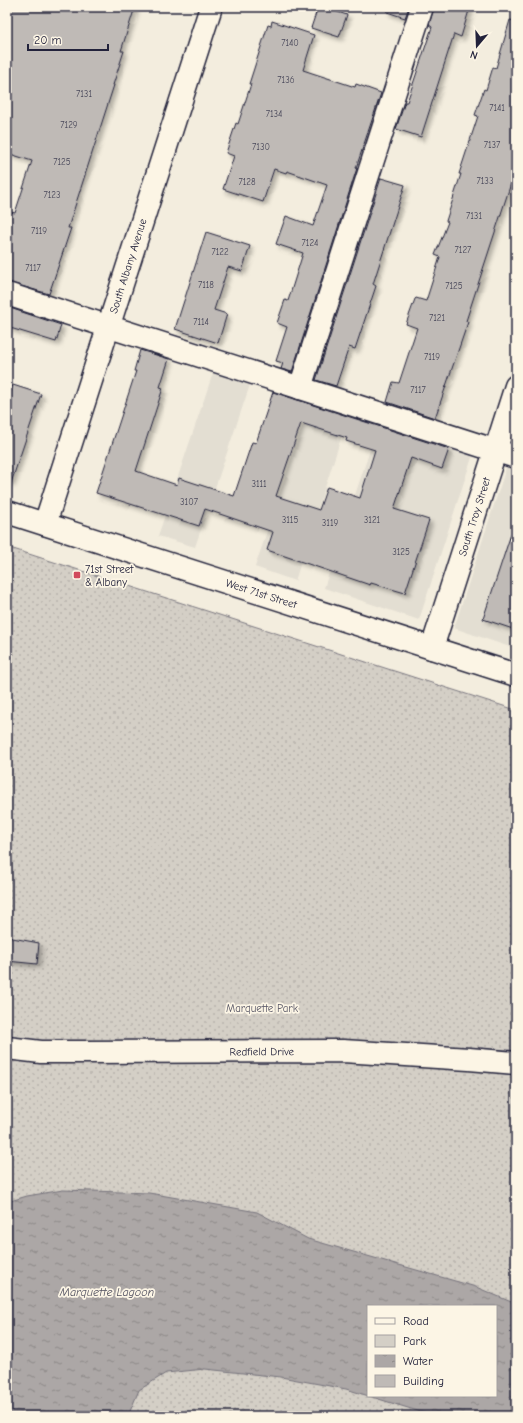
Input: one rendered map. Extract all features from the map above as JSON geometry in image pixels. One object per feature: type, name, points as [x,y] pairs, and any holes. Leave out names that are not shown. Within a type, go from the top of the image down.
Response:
[{"type":"street","name":"South Albany Avenue","points":[[45,524],[212,7]]},
{"type":"street","points":[[300,388],[422,7]]},
{"type":"street","points":[[7,294],[516,458]]},
{"type":"street","name":"South Troy Street","points":[[432,648],[516,386]]},
{"type":"street","name":"West 71st Street","points":[[7,512],[516,675]]},
{"type":"street","name":"Redfield Drive","points":[[7,1048],[41,1052],[343,1051],[516,1063]]},
{"type":"shaded area","points":[[217,361],[254,373],[195,547],[158,536]]},
{"type":"shaded area","points":[[314,392],[352,404],[295,581],[255,567]]},
{"type":"shaded area","points":[[382,414],[476,445],[419,620],[324,588]]},
{"type":"shaded area","points":[[510,456],[516,458],[516,649],[454,628]]},
{"type":"green space","name":"Marquette Park","points":[[7,547],[516,710],[516,1416],[7,1416]]},
{"type":"water","name":"Marquette Lagoon","points":[[63,1190],[149,1193],[257,1212],[308,1239],[476,1287],[516,1304],[516,1416],[434,1416],[372,1397],[497,1397],[497,1305],[367,1305],[367,1396],[346,1389],[281,1377],[205,1369],[166,1373],[139,1390],[128,1416],[7,1416],[7,1202],[27,1196]]},
{"type":"building","points":[[12,7],[135,7],[121,51],[124,51],[114,85],[68,228],[71,228],[49,294],[7,282],[7,211],[15,213],[32,161],[7,153],[7,23]]},
{"type":"building","points":[[318,7],[347,15],[339,37],[311,28]]},
{"type":"building","points":[[387,7],[409,7],[405,18],[387,12]]},
{"type":"building","points":[[434,7],[470,7],[461,37],[454,34],[421,137],[396,129],[405,102],[407,102],[432,27],[429,25]]},
{"type":"building","points":[[510,20],[516,21],[516,168],[466,321],[468,322],[435,418],[387,402],[393,382],[399,383],[417,328],[406,324],[415,299],[426,301],[440,257],[435,255],[448,222],[446,221],[461,174],[459,174],[478,116],[475,115],[484,89],[486,90],[493,67],[496,68]]},
{"type":"building","points":[[272,21],[314,35],[303,70],[355,87],[356,84],[381,93],[292,372],[281,369],[283,363],[276,361],[287,327],[277,323],[285,300],[288,301],[303,253],[276,244],[286,216],[313,226],[327,185],[287,171],[286,173],[274,169],[263,202],[223,189],[234,156],[226,153],[236,123],[238,124],[268,25],[271,26]]},
{"type":"building","points":[[381,178],[405,185],[373,284],[376,286],[355,349],[349,347],[336,386],[316,380]]},
{"type":"building","points":[[206,232],[250,246],[242,271],[228,267],[214,310],[227,314],[218,343],[175,329]]},
{"type":"building","points":[[7,307],[61,325],[56,342],[7,327]]},
{"type":"building","points":[[140,350],[169,359],[160,387],[163,388],[136,471],[177,485],[179,478],[234,496],[252,442],[256,443],[273,392],[449,449],[442,469],[411,458],[394,509],[429,520],[405,593],[371,583],[370,585],[267,550],[273,532],[205,509],[199,526],[96,493],[136,371],[134,371]],"holes":[[[301,423],[347,438],[346,441],[375,450],[360,498],[327,487],[319,510],[276,496]]]},
{"type":"building","points":[[13,385],[41,394],[11,483],[7,482],[7,404]]},
{"type":"building","points":[[512,531],[516,532],[516,630],[483,619]]},
{"type":"building","points":[[7,937],[39,943],[37,964],[7,961]]},
{"type":"place","name":"71st Street & Albany","points":[[77,575]]}]
